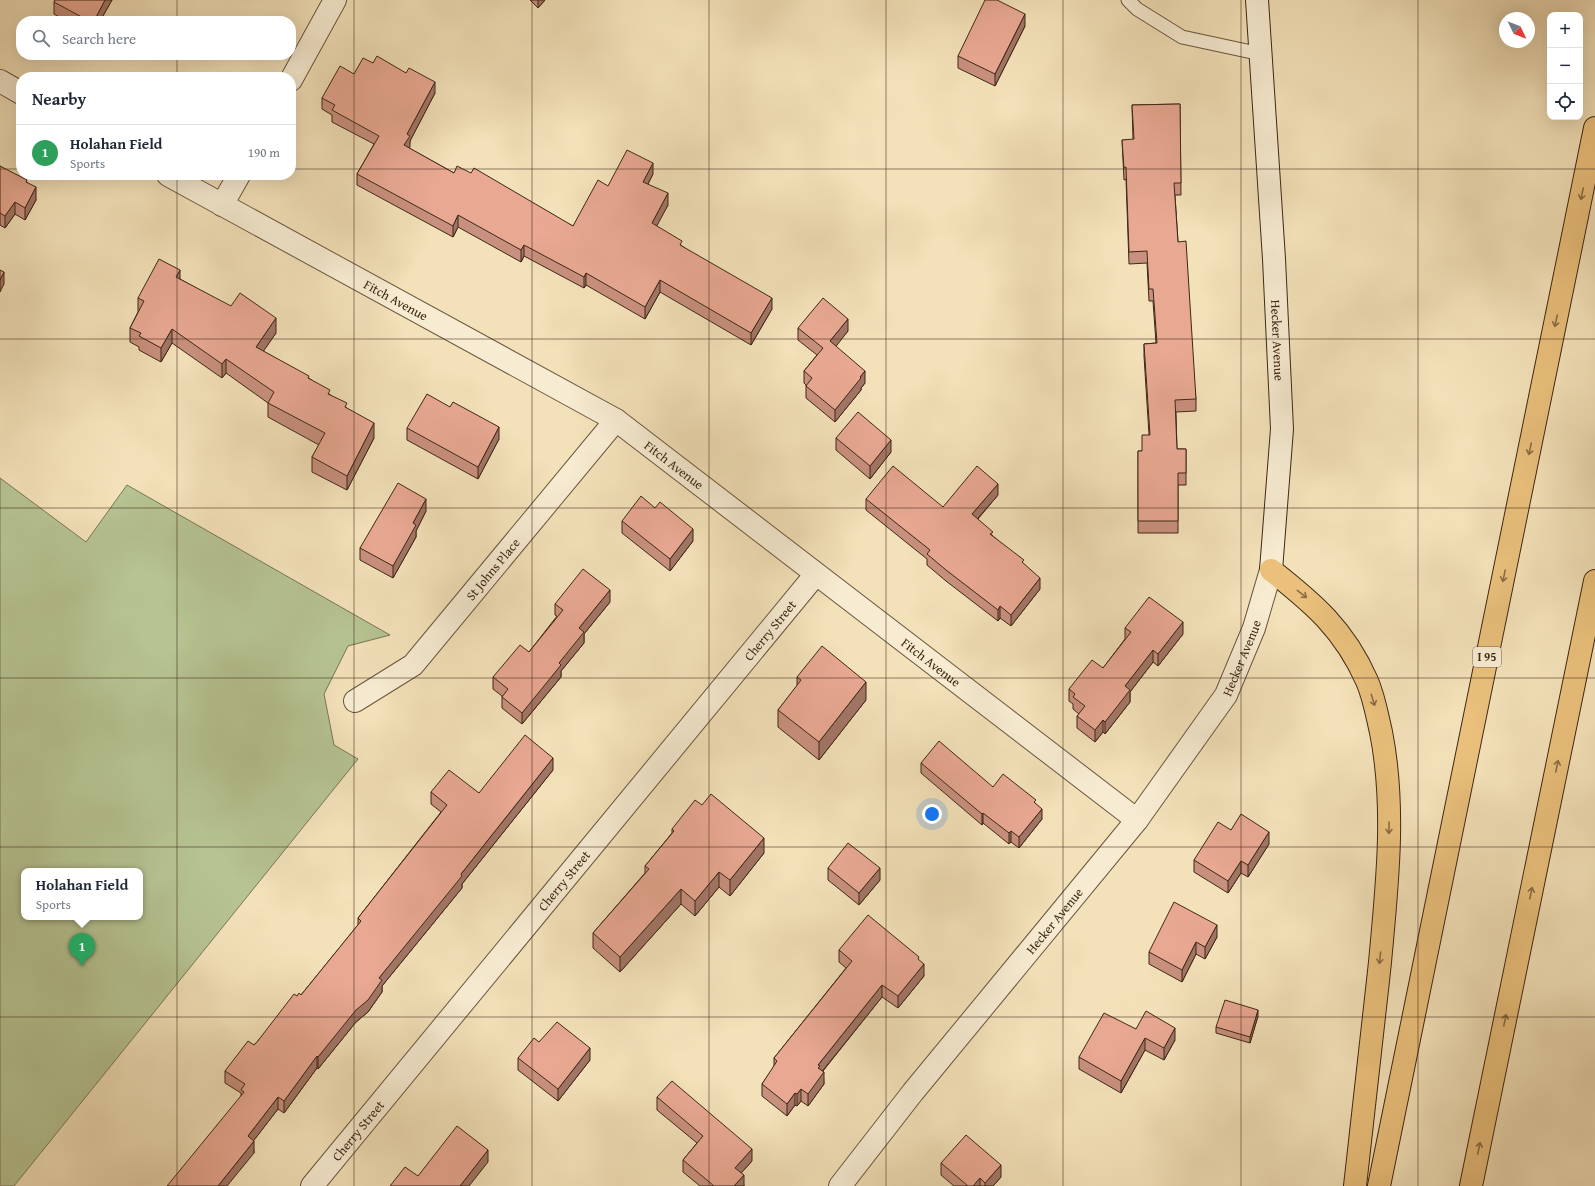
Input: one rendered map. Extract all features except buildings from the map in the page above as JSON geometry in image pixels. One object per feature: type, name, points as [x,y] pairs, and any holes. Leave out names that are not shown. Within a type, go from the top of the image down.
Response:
[{"type":"highway","name":"I 95","points":[[1379,1186],[1595,128]]},
{"type":"highway","points":[[1271,570],[1312,602],[1334,625],[1352,652],[1367,682],[1377,714],[1385,756],[1390,799],[1385,908],[1354,1186]]},
{"type":"highway","points":[[1471,1186],[1595,581]]},
{"type":"street","points":[[295,72],[335,0]]},
{"type":"street","name":"Hecker Avenue","points":[[840,1186],[913,1092],[1137,820],[1226,695],[1254,628],[1271,570],[1282,429],[1274,259],[1257,0]]},
{"type":"street","points":[[0,81],[16,90]]},
{"type":"street","name":"Fitch Avenue","points":[[177,180],[616,420],[1137,820]]},
{"type":"street","points":[[222,205],[235,180]]},
{"type":"street","name":"St Johns Place","points":[[355,701],[413,665],[616,420]]},
{"type":"street","name":"Cherry Street","points":[[312,1186],[816,574]]},
{"type":"lane","points":[[1128,0],[1137,9],[1182,37],[1261,54]]},
{"type":"green space","points":[[0,478],[86,542],[127,485],[390,635],[348,646],[324,694],[334,745],[358,759],[14,1186],[0,1186]]},
{"type":"place","name":"Holahan Field","points":[[82,966]]}]
